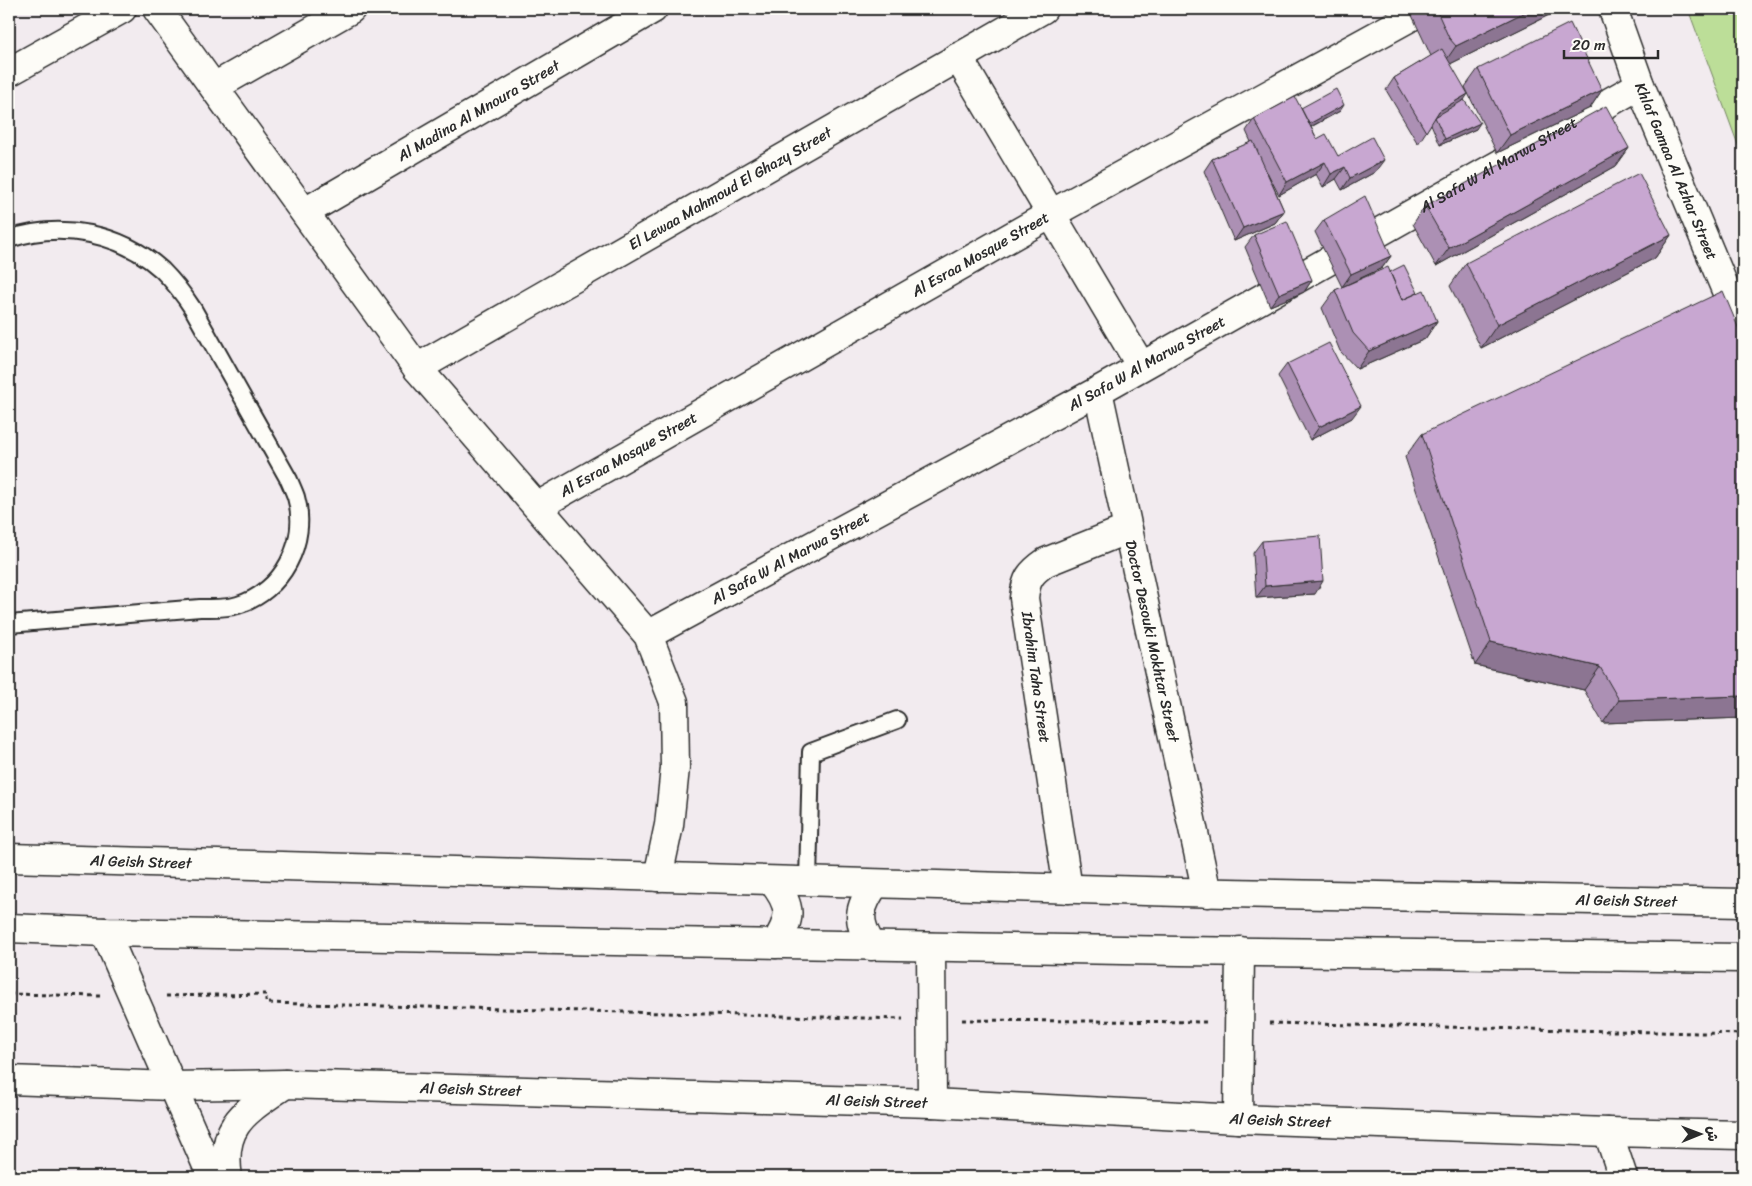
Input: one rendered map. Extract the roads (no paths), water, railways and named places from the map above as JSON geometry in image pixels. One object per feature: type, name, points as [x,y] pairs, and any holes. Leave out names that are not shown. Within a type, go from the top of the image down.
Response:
[{"type":"street","points":[[9,72],[122,9]]},
{"type":"street","points":[[157,9],[417,368],[648,635],[674,702],[675,768],[669,825],[658,877]]},
{"type":"street","points":[[214,87],[351,9]]},
{"type":"street","name":"Al Madina Al Mnoura Street","points":[[304,212],[653,9]]},
{"type":"street","name":"El Lewaa Mahmoud El Ghazy Street","points":[[417,368],[1043,9]]},
{"type":"street","name":"Al Esraa Mosque Street","points":[[538,506],[1051,214],[1425,9]]},
{"type":"street","name":"Khlaf Gamaa Al Azhar Street","points":[[1612,9],[1640,85],[1743,330]]},
{"type":"street","points":[[958,57],[1142,366]]},
{"type":"street","name":"Al Safa W Al Marwa Street","points":[[648,635],[1098,391],[1640,85]]},
{"type":"street","name":"Doctor Desouki Mokhtar Street","points":[[1098,391],[1206,893]]},
{"type":"street","name":"Ibrahim Taha Street","points":[[1068,889],[1024,598],[1026,583],[1033,570],[1046,562],[1128,529]]},
{"type":"street","name":"Al Geish Street","points":[[9,858],[773,882],[1206,893],[1743,903]]},
{"type":"street","points":[[773,882],[784,895],[788,913],[785,930],[775,944]]},
{"type":"street","points":[[872,946],[863,931],[861,914],[865,898],[875,884]]},
{"type":"street","points":[[9,928],[105,932],[872,946],[1743,958]]},
{"type":"street","points":[[105,932],[212,1177]]},
{"type":"street","points":[[931,947],[932,1103]]},
{"type":"street","points":[[1238,1119],[1240,952]]},
{"type":"street","name":"Al Geish Street","points":[[9,1080],[172,1086],[285,1084],[932,1103],[1238,1119],[1743,1135]]},
{"type":"street","points":[[228,1177],[226,1149],[233,1129],[245,1112],[285,1084]]},
{"type":"street","points":[[1608,1132],[1623,1177]]},
{"type":"lane","points":[[9,239],[22,234],[47,230],[72,231],[96,235],[120,243],[142,254],[162,270],[179,288],[193,309],[288,480],[296,497],[299,516],[298,536],[293,554],[284,572],[256,598],[238,605],[9,624]]},
{"type":"lane","points":[[808,882],[811,752],[897,720]]}]
